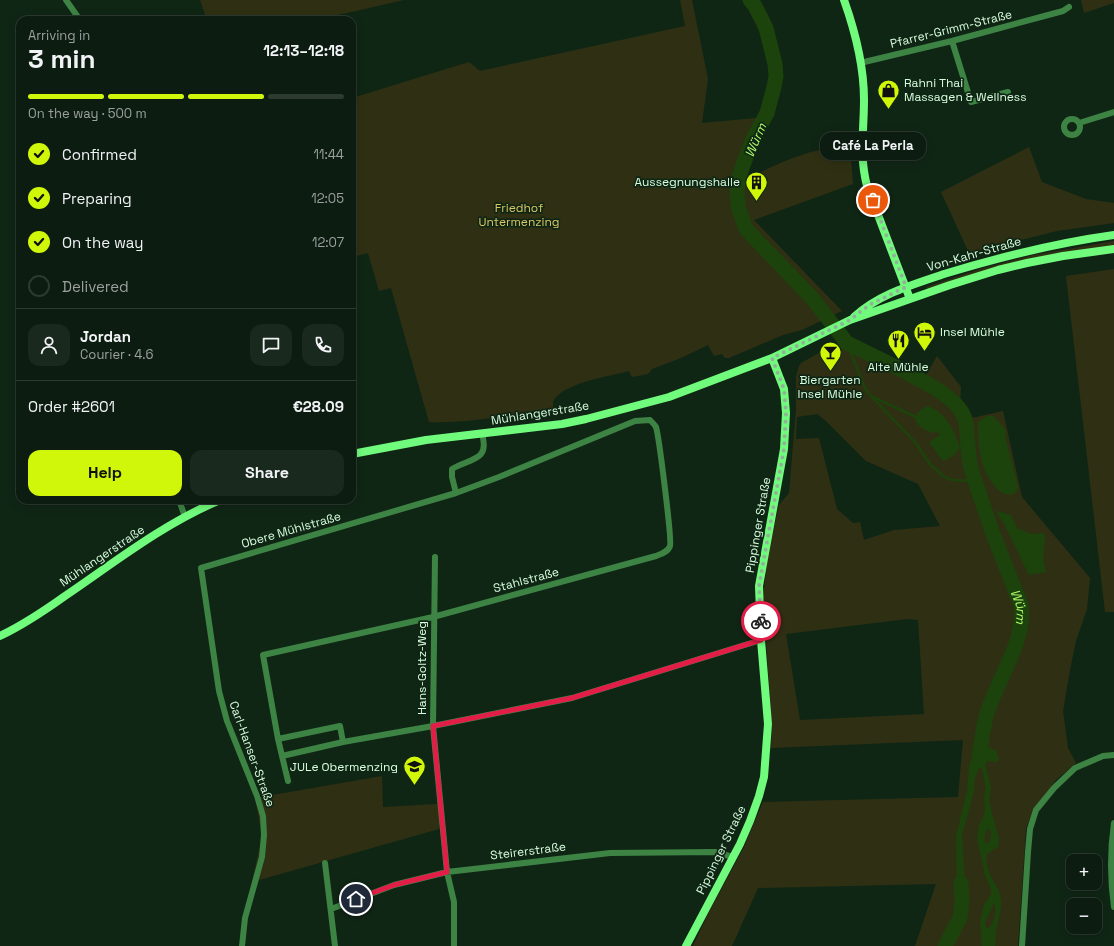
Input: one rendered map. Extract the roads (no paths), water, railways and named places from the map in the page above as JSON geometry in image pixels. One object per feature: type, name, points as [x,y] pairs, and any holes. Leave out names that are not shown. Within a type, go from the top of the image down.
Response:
[{"type":"main road","points":[[844,0],[855,34],[860,63],[864,100],[862,154],[867,186],[910,299]]},
{"type":"main road","name":"Von-Kahr-Straße","points":[[850,320],[869,305],[906,287],[987,261],[1114,235]]},
{"type":"main road","name":"Von-Kahr-Straße","points":[[772,358],[850,320],[998,270],[1052,258],[1114,249]]},
{"type":"main road","name":"Mühlangerstraße","points":[[356,453],[426,440],[562,424],[669,397],[772,358]]},
{"type":"main road","name":"Pippinger Straße","points":[[686,946],[733,857],[750,821],[764,777],[768,724],[761,640],[759,586],[784,449],[786,413],[784,389],[772,358]]},
{"type":"main road","name":"Mühlangerstraße","points":[[0,636],[33,618],[142,543],[185,517],[212,504]]},
{"type":"street","points":[[66,0],[77,16]]},
{"type":"street","name":"Pfarrer-Grimm-Straße","points":[[860,63],[1054,14],[1069,7]]},
{"type":"street","points":[[952,41],[971,102],[1008,92]]},
{"type":"street","points":[[1079,123],[1114,112]]},
{"type":"street","name":"Obere Mühlstraße","points":[[201,568],[456,493],[499,477],[635,421],[650,420],[653,423]]},
{"type":"street","name":"Stahlstraße","points":[[278,739],[263,655],[433,616],[656,556],[665,552],[670,546],[670,533],[656,428],[653,423]]},
{"type":"street","points":[[456,493],[452,477],[452,469],[480,457],[484,452],[485,442],[482,434]]},
{"type":"street","points":[[180,504],[185,517]]},
{"type":"street","name":"Hans-Goltz-Weg","points":[[435,557],[433,616],[433,726],[447,872],[454,902],[454,946]]},
{"type":"street","name":"Carl-Hanser-Straße","points":[[201,568],[219,691],[226,721],[257,796],[263,816],[264,836],[262,857],[245,918],[242,946]]},
{"type":"street","points":[[282,756],[343,742],[433,726],[572,698],[761,640]]},
{"type":"street","points":[[288,781],[278,739],[340,726],[343,742]]},
{"type":"street","points":[[1022,946],[1030,829],[1036,810],[1054,788],[1075,768],[1103,756],[1114,754]]},
{"type":"street","points":[[1114,823],[1111,849],[1111,889],[1114,907]]},
{"type":"street","name":"Steirerstraße","points":[[331,909],[394,885],[447,872],[610,853],[715,852],[733,857]]},
{"type":"street","points":[[325,863],[335,946]]},
{"type":"waterway","name":"Würm","points":[[750,0],[755,6],[766,28],[775,64],[776,76],[767,113],[753,139],[738,181],[737,191],[739,210],[746,229],[812,298],[847,343],[902,370]]},
{"type":"waterway","name":"Würm","points":[[847,343],[864,386],[869,394],[915,442],[930,464],[943,476],[951,480],[975,481]]},
{"type":"waterway","name":"Würm","points":[[909,374],[925,382],[951,400],[963,415],[966,423],[970,466],[993,534],[1021,605],[1020,632],[1016,645],[988,710],[979,756]]},
{"type":"waterway","points":[[873,397],[916,417]]},
{"type":"waterway","name":"Würm","points":[[945,946],[960,918],[962,901],[961,883]]},
{"type":"place","name":"Rahni Thai Massagen & Wellness","points":[[888,110]]},
{"type":"place","name":"Café La Perla","points":[[873,200]]},
{"type":"place","name":"Aussegnungshalle","points":[[756,202]]},
{"type":"place","name":"Insel Mühle","points":[[925,352]]},
{"type":"place","name":"Alte Mühle","points":[[898,360]]},
{"type":"place","name":"Biergarten Insel Mühle","points":[[830,372]]},
{"type":"place","name":"JULe Obermenzing","points":[[414,786]]},
{"type":"park label","name":"Friedhof Untermenzing","points":[[519,215]]}]
